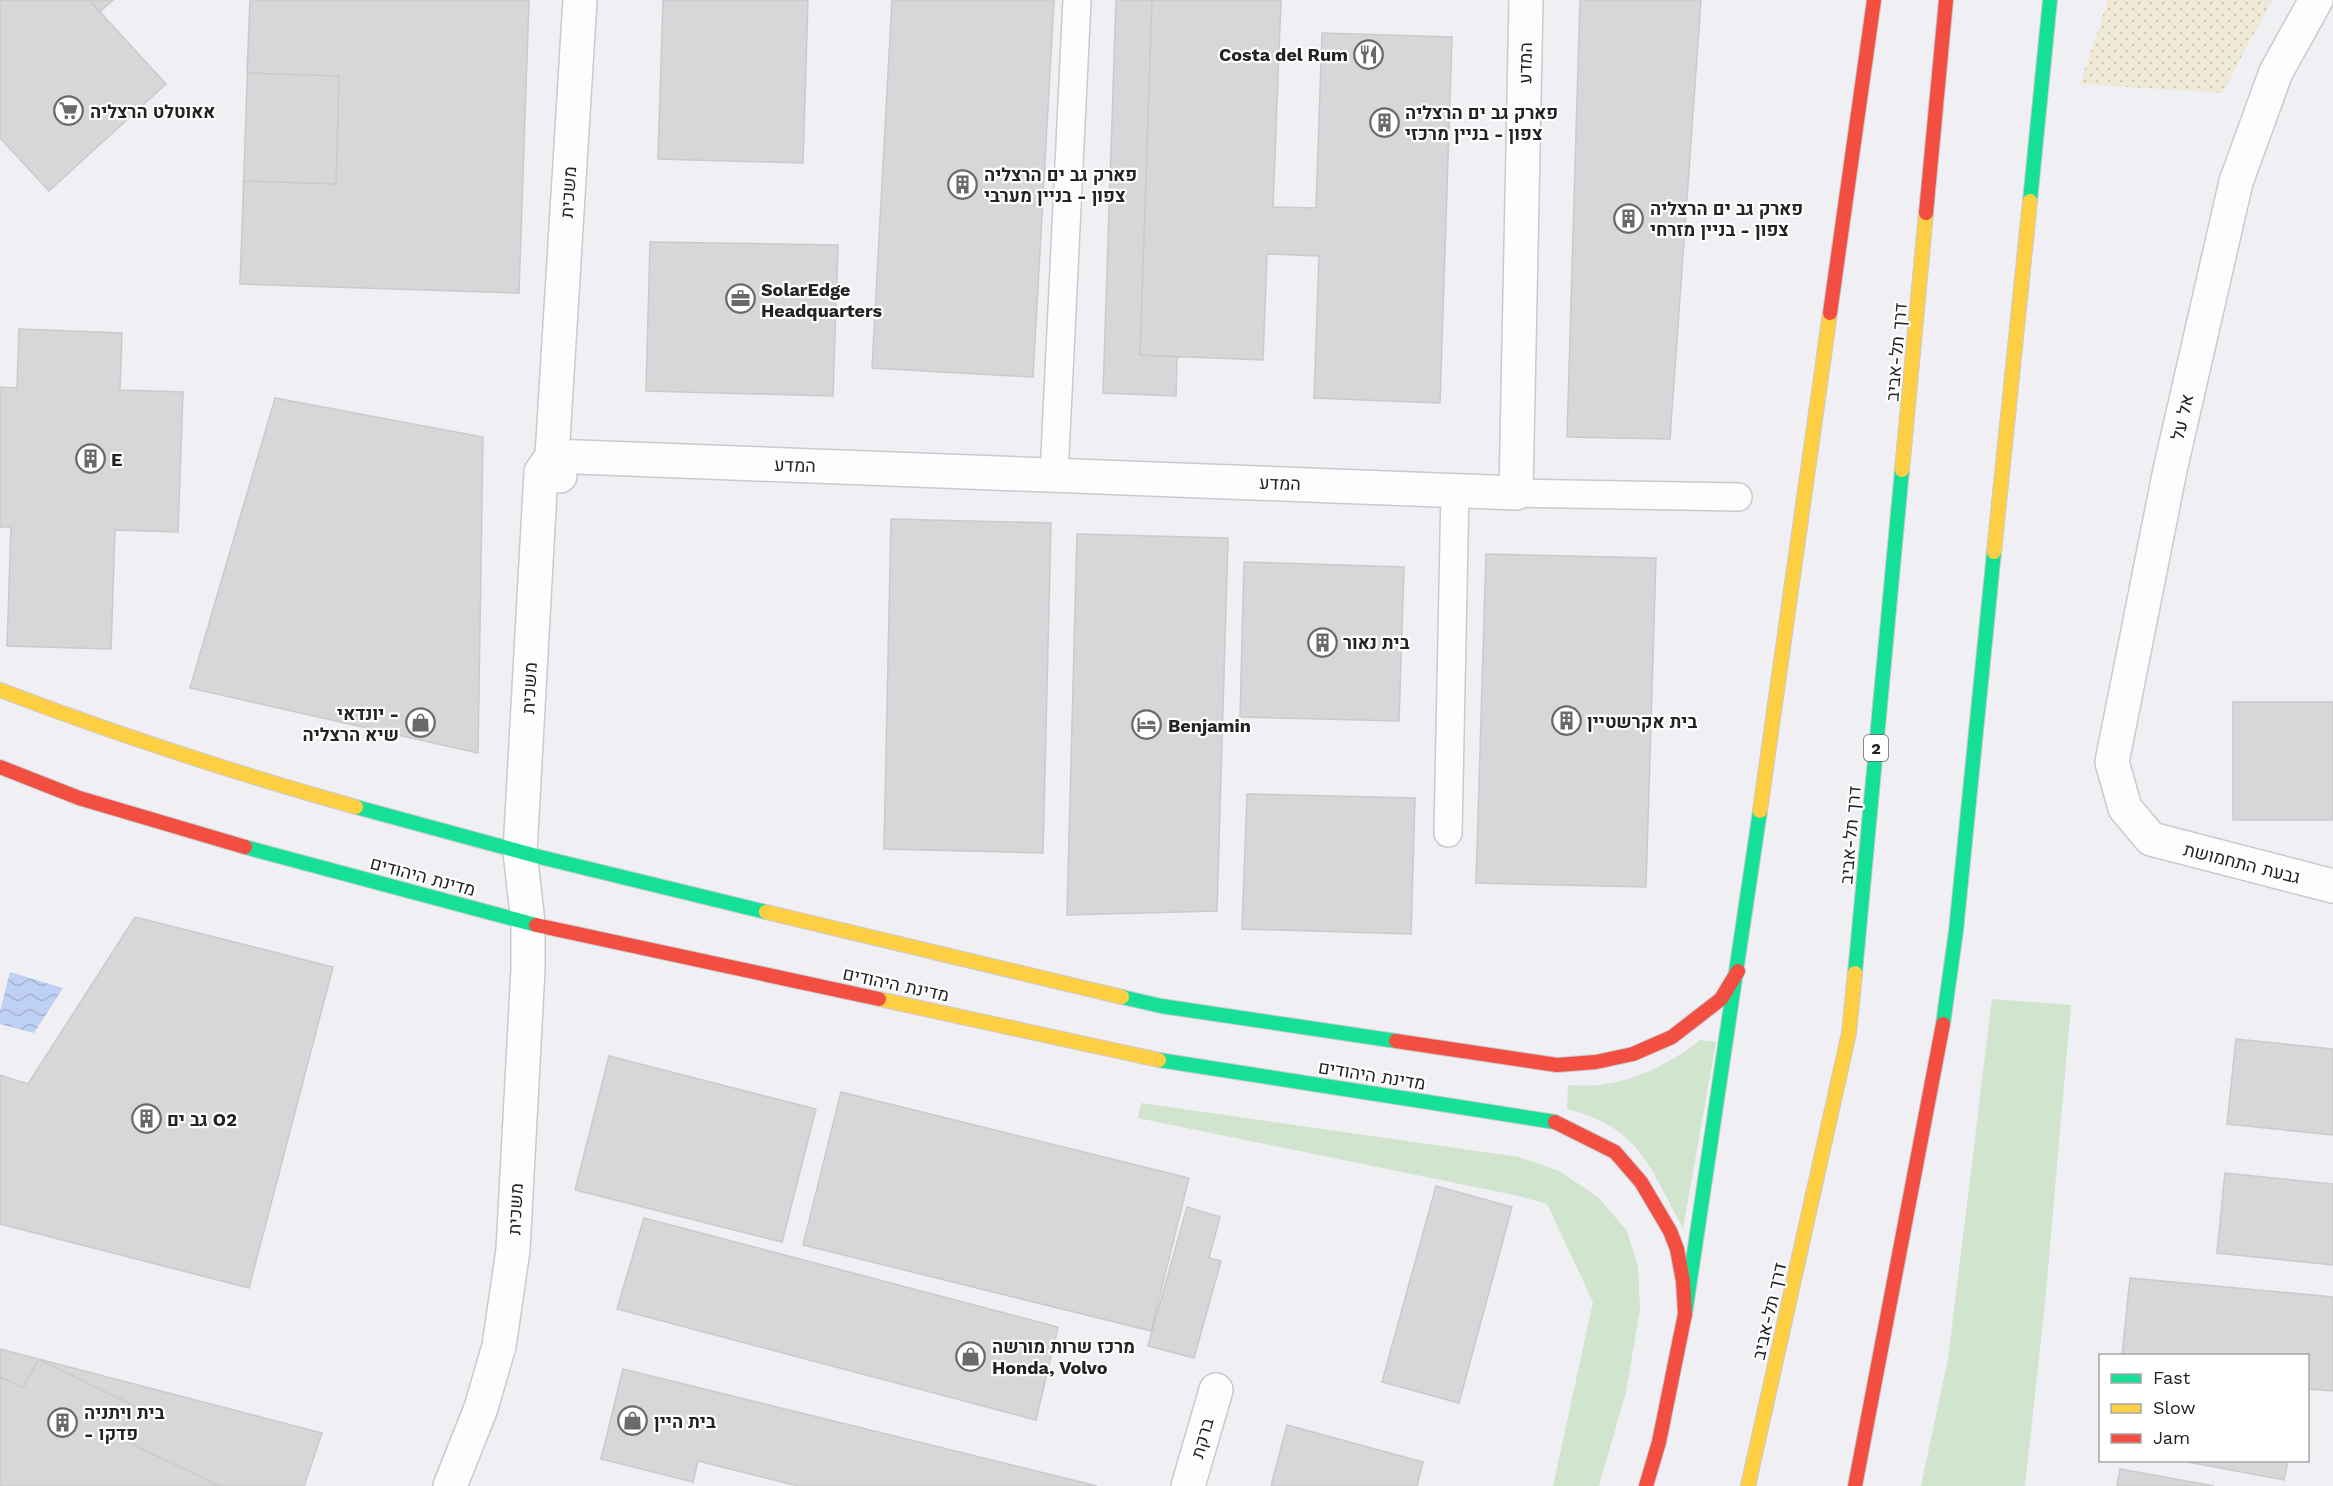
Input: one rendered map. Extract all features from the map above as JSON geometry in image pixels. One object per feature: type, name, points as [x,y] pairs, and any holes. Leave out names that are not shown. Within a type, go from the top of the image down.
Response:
[{"type":"main road","points":[[1646,1486],[1659,1442],[1686,1314],[1738,971],[1874,0]]},
{"type":"main road","name":"דרך תל-אביב","points":[[1748,1486],[1849,1033],[1946,0]]},
{"type":"main road","points":[[1855,1486],[1940,1054],[1956,931],[2050,0]]},
{"type":"main road","name":"מדינת היהודים","points":[[0,690],[104,730],[277,785],[530,854],[1161,1006],[1557,1065],[1596,1062],[1633,1054],[1672,1037],[1721,999],[1738,971]]},
{"type":"main road","name":"מדינת היהודים","points":[[0,767],[79,798],[260,851],[528,922],[1169,1062],[1557,1122],[1615,1152],[1641,1182],[1670,1231],[1677,1249],[1686,1314]]},
{"type":"street","name":"משכית","points":[[450,1486],[482,1408],[499,1346],[513,1250],[528,969],[541,472],[552,456],[580,0]]},
{"type":"street","name":"המדע","points":[[552,456],[1516,493],[1526,0]]},
{"type":"street","name":"אל על","points":[[2151,839],[2125,808],[2112,762],[2114,751],[2170,470],[2236,182],[2276,72],[2316,0]]},
{"type":"street","name":"גבעת התחמושת","points":[[2151,839],[2333,886]]},
{"type":"street","name":"ברקת","points":[[1188,1486],[1216,1390]]},
{"type":"lane","points":[[1054,475],[1077,0]]},
{"type":"lane","points":[[1448,833],[1455,490]]},
{"type":"lane","points":[[1516,493],[1738,497]]},
{"type":"green space","points":[[1992,999],[2071,1005],[2045,1303],[2025,1486],[1921,1486],[1948,1359]]},
{"type":"green space","points":[[1700,1040],[1716,1042],[1683,1228],[1651,1169],[1628,1139],[1612,1127],[1592,1117],[1567,1109],[1568,1085],[1604,1084],[1638,1076],[1670,1060]]},
{"type":"green space","points":[[1141,1103],[1519,1157],[1559,1171],[1598,1197],[1627,1231],[1638,1267],[1640,1309],[1626,1392],[1599,1486],[1553,1486],[1593,1302],[1547,1204],[1519,1196],[1138,1118]]},
{"type":"sand","points":[[2108,0],[2272,0],[2222,93],[2080,84]]},
{"type":"water","points":[[10,972],[63,988],[34,1033],[0,1024],[0,1011]]},
{"type":"building","name":"אאוטלט הרצליה","points":[[0,0],[113,0],[100,12],[166,84],[49,191],[0,138]]},
{"type":"building","name":"אאוטלט הרצליה","points":[[0,0],[89,0],[166,84],[49,191],[0,138]]},
{"type":"building","points":[[250,0],[529,0],[519,293],[240,284],[244,181],[336,184],[339,76],[247,73]]},
{"type":"building","points":[[250,0],[529,0],[519,293],[240,284]]},
{"type":"building","points":[[663,0],[808,0],[803,163],[658,159]]},
{"type":"building","name":"פארק גב ים הרצליה צפון - בניין מערבי","points":[[892,0],[1054,0],[1033,377],[872,368]]},
{"type":"building","points":[[1116,0],[1152,0],[1140,355],[1177,357],[1176,396],[1103,393]]},
{"type":"building","name":"פארק גב ים הרצליה צפון - בניין מרכזי","points":[[1152,0],[1281,0],[1273,207],[1316,208],[1322,33],[1452,37],[1440,403],[1314,398],[1319,256],[1267,254],[1263,360],[1140,355]]},
{"type":"building","name":"פארק גב ים הרצליה צפון - בניין מזרחי","points":[[1580,0],[1701,0],[1670,439],[1567,437]]},
{"type":"building","points":[[650,242],[838,245],[833,396],[646,391]]},
{"type":"building","name":"E","points":[[19,329],[122,333],[120,390],[183,392],[178,532],[115,530],[111,649],[7,646],[11,527],[0,527],[0,387],[17,388]]},
{"type":"building","points":[[275,398],[483,437],[478,753],[190,688]]},
{"type":"building","points":[[891,519],[1051,523],[1043,853],[884,849]]},
{"type":"building","name":"Benjamin","points":[[1077,534],[1228,538],[1217,911],[1067,915]]},
{"type":"building","name":"בית אקרשטיין","points":[[1486,554],[1656,558],[1646,887],[1476,883]]},
{"type":"building","name":"בית נאור","points":[[1244,562],[1404,567],[1399,721],[1240,717]]},
{"type":"building","points":[[2233,702],[2333,702],[2333,820],[2233,820]]},
{"type":"building","points":[[1247,794],[1415,798],[1411,934],[1242,929]]},
{"type":"building","name":"גב ים O2","points":[[135,917],[333,967],[249,1288],[0,1224],[0,1075],[28,1084]]},
{"type":"building","points":[[2236,1039],[2333,1049],[2333,1135],[2227,1124]]},
{"type":"building","points":[[609,1056],[816,1109],[782,1242],[575,1190]]},
{"type":"building","points":[[841,1092],[1189,1178],[1151,1331],[803,1245]]},
{"type":"building","points":[[2225,1173],[2333,1184],[2333,1265],[2217,1253]]},
{"type":"building","points":[[1436,1186],[1512,1207],[1459,1403],[1382,1382]]},
{"type":"building","points":[[1187,1207],[1220,1217],[1209,1258],[1221,1261],[1194,1358],[1148,1346]]},
{"type":"building","points":[[644,1218],[1058,1327],[1036,1420],[617,1309]]},
{"type":"building","points":[[2130,1278],[2333,1297],[2333,1391],[2309,1389],[2309,1354],[2122,1354]]},
{"type":"building","points":[[0,1349],[322,1433],[304,1486],[0,1486]]},
{"type":"building","name":"בית ויתניה - פדקו","points":[[38,1359],[135,1406],[119,1438],[220,1486],[0,1486],[0,1377],[23,1388]]},
{"type":"building","points":[[623,1369],[1097,1486],[798,1486],[698,1461],[693,1482],[601,1459]]},
{"type":"building","points":[[1287,1425],[1423,1462],[1417,1486],[1271,1486]]},
{"type":"building","points":[[2188,1462],[2288,1462],[2284,1480]]},
{"type":"building","points":[[2120,1469],[2214,1486],[2117,1486]]},
{"type":"traffic: fast","points":[[2030,201],[2050,0]]},
{"type":"traffic: fast","points":[[1855,973],[1902,470]]},
{"type":"traffic: fast","points":[[1943,1024],[1956,931],[1994,552]]},
{"type":"traffic: fast","points":[[356,807],[540,857],[766,912]]},
{"type":"traffic: fast","points":[[1685,1314],[1760,811]]},
{"type":"traffic: fast","points":[[245,847],[536,925]]},
{"type":"traffic: fast","points":[[1122,997],[1161,1006],[1396,1041]]},
{"type":"traffic: fast","points":[[1159,1060],[1555,1122]]},
{"type":"traffic: slow","points":[[1994,552],[2030,201]]},
{"type":"traffic: slow","points":[[1902,470],[1926,213]]},
{"type":"traffic: slow","points":[[1760,811],[1830,313]]},
{"type":"traffic: slow","points":[[0,690],[177,753],[356,807]]},
{"type":"traffic: slow","points":[[766,912],[1122,997]]},
{"type":"traffic: slow","points":[[1748,1486],[1849,1033],[1855,973]]},
{"type":"traffic: slow","points":[[879,999],[1159,1060]]},
{"type":"traffic: jam","points":[[1830,313],[1874,0]]},
{"type":"traffic: jam","points":[[1926,213],[1946,0]]},
{"type":"traffic: jam","points":[[0,767],[79,798],[245,847]]},
{"type":"traffic: jam","points":[[536,925],[879,999]]},
{"type":"traffic: jam","points":[[1396,1041],[1557,1065],[1596,1062],[1633,1054],[1672,1037],[1721,999],[1738,971]]},
{"type":"traffic: jam","points":[[1855,1486],[1943,1024]]},
{"type":"traffic: jam","points":[[1555,1122],[1615,1152],[1641,1182],[1670,1231],[1677,1249],[1683,1281],[1685,1314],[1659,1442],[1646,1486]]},
{"type":"place","name":"Costa del Rum","points":[[1369,54]]},
{"type":"place","name":"אאוטלט הרצליה","points":[[69,111]]},
{"type":"place","name":"פארק גב ים הרצליה צפון - בניין מרכזי","points":[[1384,122]]},
{"type":"place","name":"פארק גב ים הרצליה צפון - בניין מערבי","points":[[963,184]]},
{"type":"place","name":"פארק גב ים הרצליה צפון - בניין מזרחי","points":[[1629,218]]},
{"type":"place","name":"SolarEdge Headquarters","points":[[740,299]]},
{"type":"place","name":"E","points":[[90,459]]},
{"type":"place","name":"בית נאור","points":[[1322,642]]},
{"type":"place","name":"בית אקרשטיין","points":[[1566,721]]},
{"type":"place","name":"יונדאי - שיא הרצליה","points":[[420,723]]},
{"type":"place","name":"Benjamin","points":[[1147,725]]},
{"type":"place","name":"גב ים O2","points":[[146,1119]]},
{"type":"place","name":"מרכז שרות מורשה Honda, Volvo","points":[[971,1356]]},
{"type":"place","name":"בית היין","points":[[633,1421]]},
{"type":"place","name":"בית ויתניה - פדקו","points":[[63,1422]]}]
